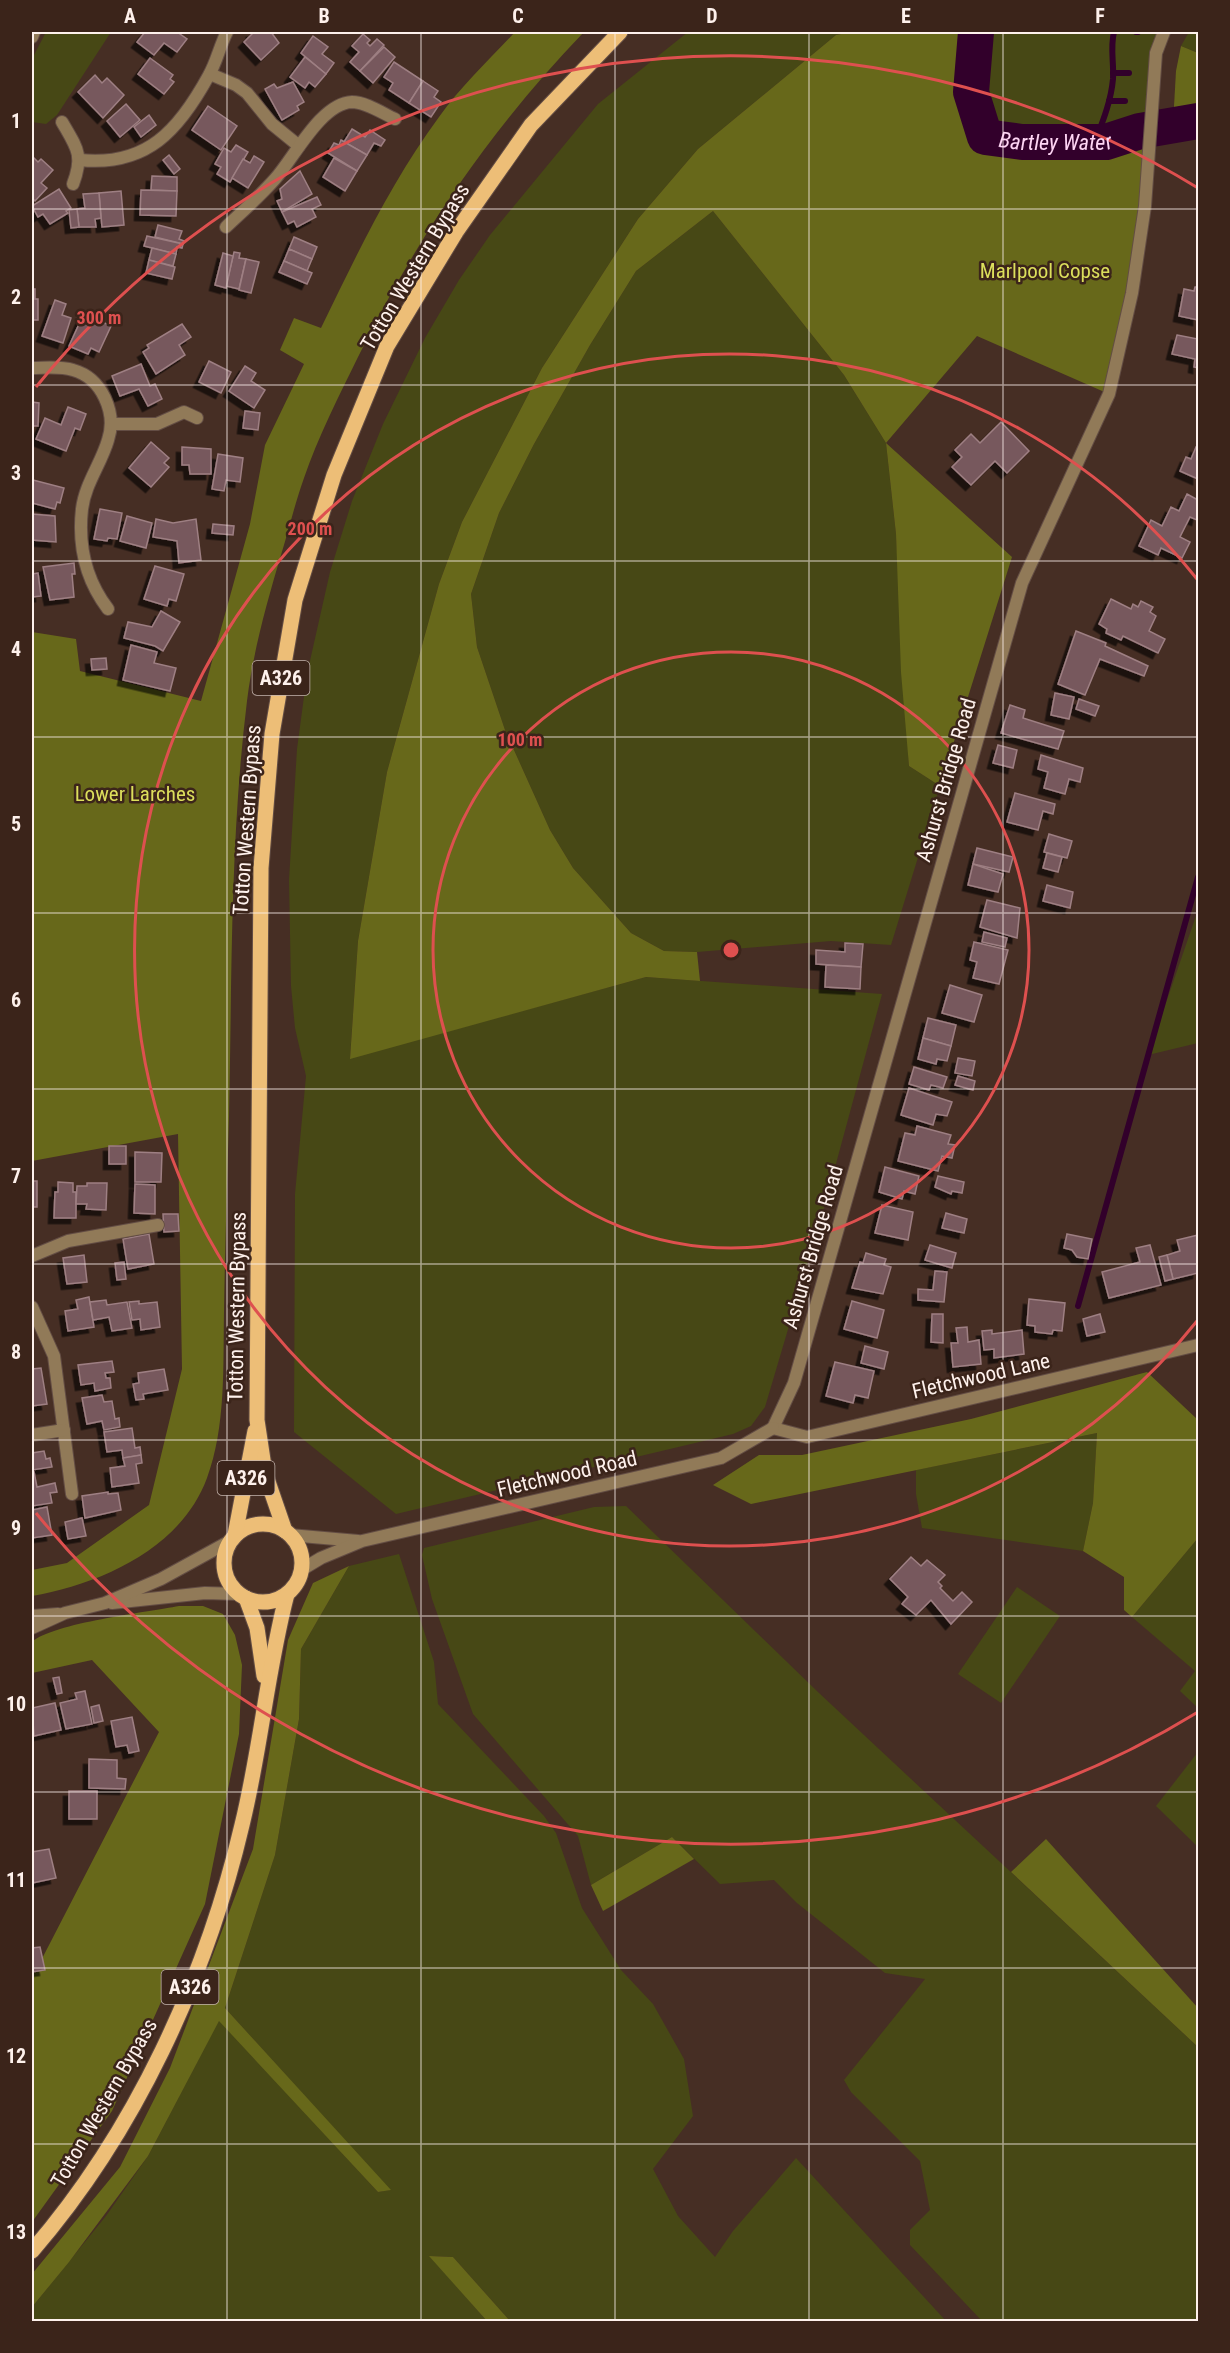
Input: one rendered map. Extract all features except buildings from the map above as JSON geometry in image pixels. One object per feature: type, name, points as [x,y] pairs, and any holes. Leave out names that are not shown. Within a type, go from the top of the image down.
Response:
[{"type":"main road","name":"Totton Western Bypass","points":[[287,1533],[265,1473],[257,1420],[261,868],[272,734],[295,600],[334,475],[387,346],[456,232],[531,125],[620,32]]},
{"type":"main road","name":"Totton Western Bypass","points":[[234,1538],[257,1420]]},
{"type":"main road","points":[[259,1524],[287,1533],[297,1545],[301,1570],[298,1579],[287,1594],[262,1602],[242,1596],[227,1578],[224,1568],[227,1548],[234,1538],[250,1526],[259,1524]]},
{"type":"main road","name":"Totton Western Bypass","points":[[32,2251],[53,2226],[98,2162],[176,2021],[229,1876],[256,1757],[266,1688],[287,1594]]},
{"type":"main road","name":"Totton Western Bypass","points":[[242,1596],[257,1628],[266,1688]]},
{"type":"street","points":[[32,37],[34,32]]},
{"type":"street","points":[[80,160],[112,161],[139,155],[148,149],[177,122],[210,74],[227,32]]},
{"type":"street","name":"Ashurst Bridge Road","points":[[773,1428],[794,1383],[1022,583],[1109,394],[1132,293],[1145,206],[1156,53],[1164,32]]},
{"type":"street","points":[[210,74],[236,85],[247,93],[272,124],[299,147]]},
{"type":"street","points":[[226,227],[268,187],[325,116],[342,105],[357,103],[395,119]]},
{"type":"street","points":[[62,122],[78,150],[80,160],[73,184]]},
{"type":"street","points":[[32,368],[70,369],[88,378],[107,402],[112,424],[109,439],[86,492],[82,524],[89,578],[108,609]]},
{"type":"street","points":[[112,424],[157,424],[184,412],[197,418]]},
{"type":"street","points":[[32,1256],[68,1241],[158,1225]]},
{"type":"street","points":[[32,1307],[54,1356],[72,1494]]},
{"type":"street","name":"Fletchwood Lane","points":[[773,1428],[807,1437],[1198,1345]]},
{"type":"street","name":"Fletchwood Road","points":[[301,1570],[321,1558],[362,1541],[722,1458],[773,1428]]},
{"type":"street","points":[[32,1435],[64,1430]]},
{"type":"street","name":"Fletchwood Road","points":[[287,1533],[362,1541]]},
{"type":"street","points":[[105,1603],[180,1571],[234,1538]]},
{"type":"street","points":[[32,1616],[65,1613],[105,1603],[205,1593],[242,1596]]},
{"type":"street","points":[[32,1628],[65,1613]]},
{"type":"shaded area","points":[[46,32],[111,32],[57,115],[46,124],[32,122],[32,59]]},
{"type":"shaded area","points":[[688,32],[851,32],[836,35],[698,149],[638,219],[542,368],[462,522],[439,584],[387,772],[358,941],[350,1058],[646,977],[882,994],[824,1208],[765,1407],[751,1426],[733,1434],[396,1514],[294,1432],[295,1194],[306,1076],[295,1028],[291,986],[289,880],[297,749],[307,674],[330,572],[352,501],[383,424],[425,338],[459,280],[490,235],[598,104]]},
{"type":"shaded area","points":[[980,32],[1162,32],[1149,145],[1085,145],[1048,133],[1005,140],[980,130],[973,69]]},
{"type":"shaded area","points":[[1189,32],[1198,32],[1198,53],[1181,46]]},
{"type":"shaded area","points":[[713,211],[844,375],[886,443],[896,534],[909,766],[940,786],[891,945],[831,941],[697,952],[664,951],[631,933],[573,868],[550,830],[505,730],[477,647],[471,594],[499,513],[534,444],[590,345],[636,271]]},
{"type":"shaded area","points":[[1198,910],[1198,1043],[1148,1055]]},
{"type":"shaded area","points":[[1097,1433],[1093,1503],[1083,1551],[922,1528],[916,1494],[916,1470]]},
{"type":"shaded area","points":[[626,1506],[819,1693],[1198,2047],[1198,2321],[982,2321],[910,2245],[910,2230],[930,2210],[920,2161],[851,2092],[844,2080],[925,1979],[885,1973],[797,1903],[774,1880],[720,1884],[672,1837],[591,1885],[578,1836],[473,1714],[432,1599],[422,1555],[424,1548],[594,1507]]},
{"type":"shaded area","points":[[1198,1538],[1198,1708],[1180,1691],[1195,1671],[1132,1617]]},
{"type":"shaded area","points":[[399,1554],[434,1662],[438,1704],[544,1816],[556,1833],[582,1908],[621,1970],[653,2004],[684,2059],[693,2116],[653,2169],[678,2216],[715,2257],[733,2231],[796,2158],[946,2321],[510,2321],[453,2257],[430,2256],[487,2321],[32,2322],[32,2307],[106,2216],[148,2156],[219,2020],[378,2192],[390,2190],[225,2008],[275,1855],[299,1719],[301,1649],[349,1566]]},
{"type":"shaded area","points":[[1017,1587],[1060,1616],[1001,1703],[958,1674]]},
{"type":"shaded area","points":[[1198,1752],[1198,1847],[1156,1806]]},
{"type":"green space","name":"Lower Larches","points":[[515,32],[584,32],[517,107],[458,186],[431,226],[381,312],[322,432],[301,487],[257,646],[247,701],[237,805],[223,1375],[218,1438],[207,1478],[195,1503],[178,1525],[135,1559],[84,1582],[32,1596],[32,1570],[67,1563],[149,1505],[182,1369],[178,1134],[32,1161],[32,632],[76,639],[80,671],[201,701],[250,524],[265,445],[304,364],[280,350],[294,318],[321,328],[375,220],[405,167],[457,94]]},
{"type":"green space","name":"Marlpool Copse","points":[[851,32],[978,32],[968,81],[976,136],[983,142],[1012,147],[1149,145],[1145,206],[1109,394],[977,336],[886,443],[844,375],[713,211],[636,271],[590,345],[534,444],[499,513],[471,594],[477,647],[505,730],[550,830],[573,868],[631,933],[664,951],[697,952],[700,981],[646,977],[350,1059],[358,941],[387,772],[439,584],[462,522],[542,368],[638,219],[698,149],[836,35]]},
{"type":"green space","points":[[1181,46],[1198,53],[1198,138],[1172,142],[1176,71]]},
{"type":"green space","points":[[886,443],[1012,557],[940,786],[909,766],[901,672],[896,534]]},
{"type":"green space","points":[[1147,1372],[1198,1420],[1198,1538],[1132,1617],[1124,1610],[1124,1577],[1083,1551],[1093,1503],[1097,1433],[751,1504],[713,1485],[759,1455],[802,1455],[971,1419]]},
{"type":"green space","points":[[349,1566],[301,1649],[299,1719],[275,1855],[225,2008],[391,2190],[378,2192],[219,2021],[148,2156],[69,2262],[32,2307],[32,2274],[120,2167],[170,2068],[253,1849],[288,1640],[313,1583]]},
{"type":"green space","points":[[179,1606],[203,1606],[223,1614],[235,1635],[242,1665],[239,1734],[205,1904],[112,2111],[32,2222],[32,1978],[159,1732],[92,1660],[32,1673],[32,1642],[59,1629]]},
{"type":"green space","points":[[672,1837],[694,1859],[603,1911],[591,1885]]},
{"type":"green space","points":[[1046,1839],[1198,2008],[1198,2047],[1011,1872]]},
{"type":"green space","points":[[429,2256],[453,2257],[510,2321],[487,2321]]},
{"type":"waterway","name":"Bartley Water","points":[[976,32],[971,92],[985,137],[1022,142],[1106,142],[1140,131],[1198,121]]},
{"type":"waterway","points":[[1095,142],[1112,87],[1114,32]]},
{"type":"waterway","points":[[1113,73],[1129,73]]},
{"type":"waterway","points":[[1109,101],[1125,101]]},
{"type":"waterway","points":[[1078,1306],[1198,877]]}]
